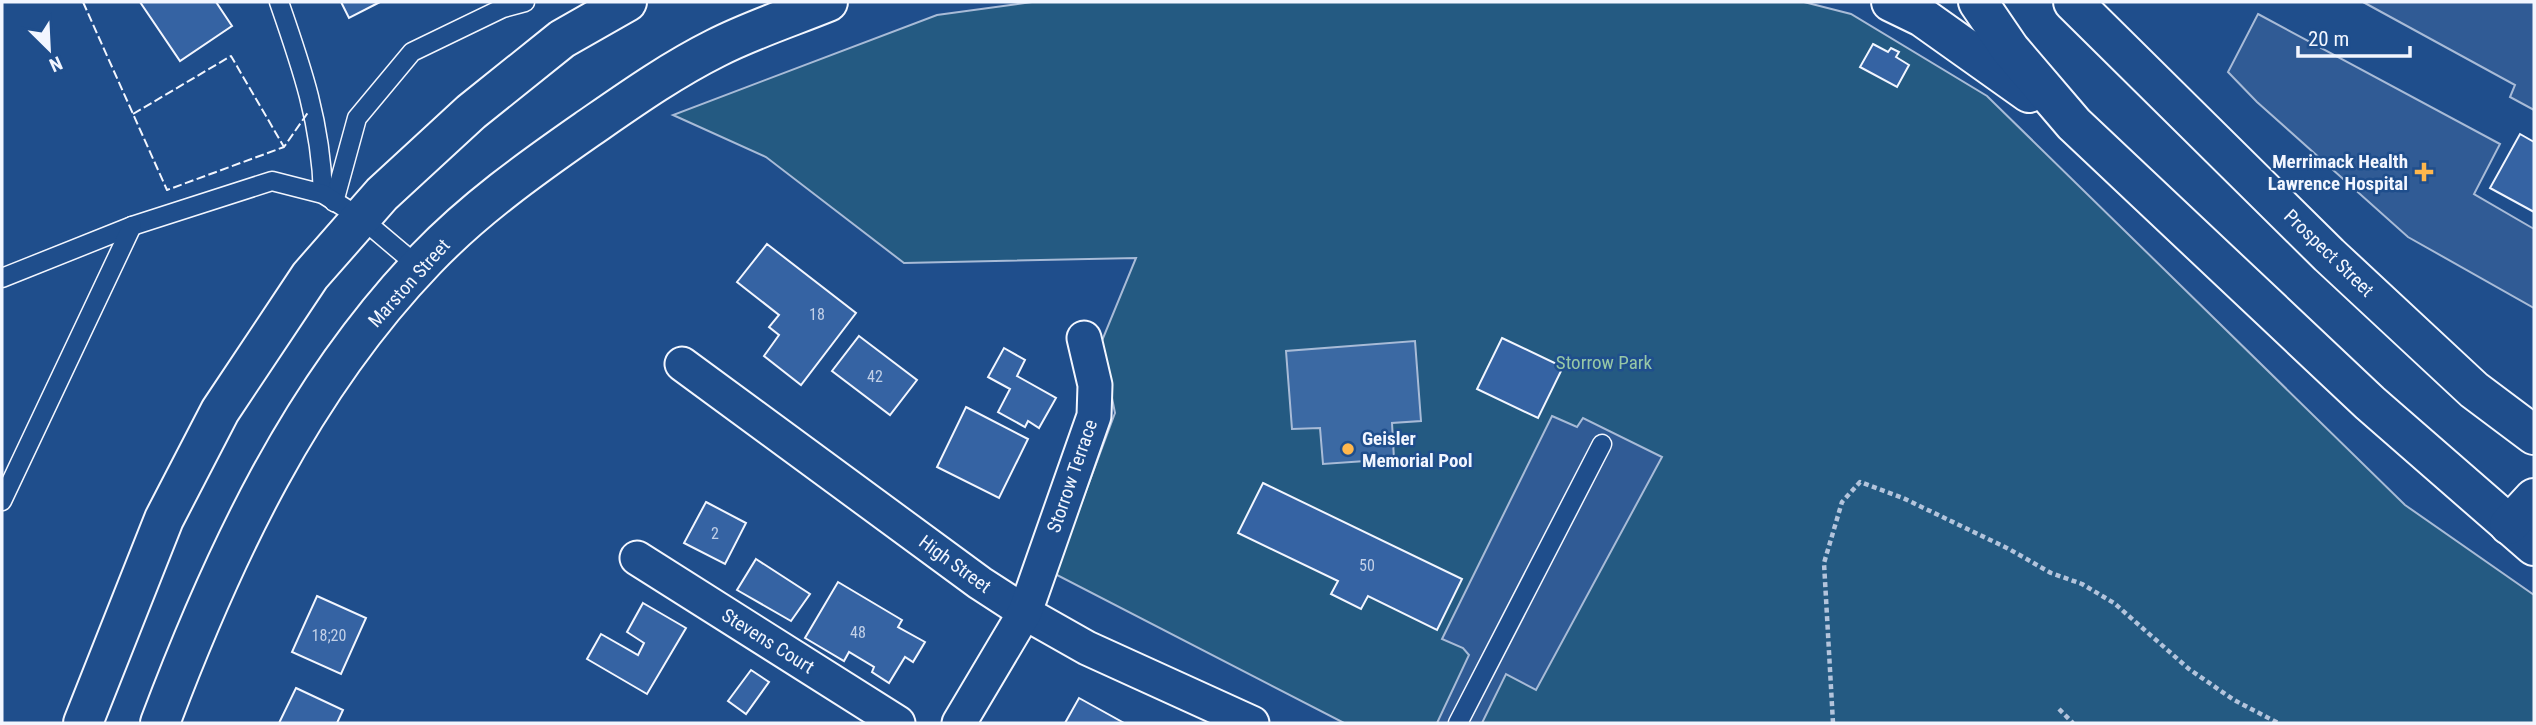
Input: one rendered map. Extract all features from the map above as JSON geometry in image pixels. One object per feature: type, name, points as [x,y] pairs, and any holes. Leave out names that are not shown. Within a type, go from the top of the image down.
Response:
[{"type":"main road","points":[[83,723],[164,519],[220,411],[310,276],[339,205],[382,194],[471,111],[562,40],[627,2]]},
{"type":"main road","name":"Marston Street","points":[[160,723],[222,572],[284,450],[349,353],[419,267],[502,189],[638,94],[716,48],[828,2]]},
{"type":"main road","points":[[1891,2],[1922,17],[2074,124]]},
{"type":"main road","points":[[1978,2],[2003,39],[2074,124],[2370,403],[2521,536],[2534,498]]},
{"type":"main road","name":"Prospect Street","points":[[2073,2],[2348,273],[2474,390],[2534,435]]},
{"type":"street","name":"Storrow Terrace","points":[[959,723],[1025,612],[1094,416],[1095,385],[1084,338]]},
{"type":"street","name":"High Street","points":[[682,364],[979,583],[1025,612],[1087,648],[1252,723]]},
{"type":"street","name":"Stevens Court","points":[[637,558],[898,723]]},
{"type":"lane","points":[[279,2],[313,105],[321,147],[339,205]]},
{"type":"lane","points":[[339,205],[357,118],[412,52],[503,8],[525,2]]},
{"type":"lane","points":[[2,278],[132,226],[272,181],[339,205],[419,267]]},
{"type":"lane","points":[[2,501],[132,226]]},
{"type":"lane","points":[[1458,723],[1602,444]]},
{"type":"path","points":[[1833,723],[1824,563],[1842,502],[1860,482],[1903,498],[2009,549],[2051,573],[2082,584],[2114,603],[2200,677],[2234,700],[2278,723]]},
{"type":"path","points":[[2059,709],[2073,723]]},
{"type":"green space","name":"Storrow Park","points":[[1032,2],[1804,2],[1851,14],[1987,96],[2405,505],[2534,595],[2534,723],[1344,723],[1055,574],[1115,413],[1101,343],[1136,258],[904,263],[766,157],[673,115],[937,15]]},
{"type":"shaded area","points":[[2363,2],[2534,2],[2534,110],[2510,97],[2515,85]]},
{"type":"shaded area","points":[[2258,14],[2500,144],[2474,194],[2534,229],[2534,308],[2408,237],[2257,102],[2228,72]]},
{"type":"shaded area","points":[[1415,341],[1421,421],[1392,423],[1394,459],[1323,464],[1320,428],[1292,429],[1286,351]]},
{"type":"shaded area","points":[[1552,416],[1577,427],[1583,418],[1662,457],[1536,690],[1506,674],[1482,723],[1437,723],[1469,655],[1463,648],[1442,639]]},
{"type":"building","points":[[140,2],[216,2],[232,26],[180,61]]},
{"type":"building","points":[[341,2],[380,2],[349,18]]},
{"type":"building","points":[[1873,44],[1888,52],[1891,48],[1899,52],[1896,57],[1909,65],[1897,87],[1860,67]]},
{"type":"building","points":[[2520,134],[2534,142],[2534,212],[2490,188]]},
{"type":"building","points":[[767,244],[856,313],[801,385],[764,356],[779,335],[769,327],[779,315],[737,282]]},
{"type":"building","points":[[859,336],[917,380],[890,415],[832,371]]},
{"type":"building","points":[[1502,338],[1563,367],[1538,418],[1477,389]]},
{"type":"building","points":[[1004,348],[1025,360],[1017,376],[1056,398],[1039,428],[1028,421],[1025,427],[998,412],[1010,389],[988,377]]},
{"type":"building","points":[[966,407],[1028,439],[999,498],[937,467]]},
{"type":"building","points":[[1263,483],[1462,579],[1437,630],[1368,596],[1361,609],[1331,594],[1338,581],[1238,533]]},
{"type":"building","points":[[706,502],[746,523],[725,564],[684,543]]},
{"type":"building","points":[[756,559],[810,594],[791,621],[737,590]]},
{"type":"building","points":[[838,582],[902,620],[898,627],[925,642],[913,662],[905,657],[889,683],[872,672],[874,667],[849,652],[844,661],[805,638]]},
{"type":"building","points":[[317,596],[366,618],[341,674],[292,652]]},
{"type":"building","points":[[643,603],[686,628],[647,694],[587,659],[601,634],[638,655],[644,643],[627,632]]},
{"type":"building","points":[[751,670],[769,682],[746,714],[728,701]]},
{"type":"building","points":[[296,688],[343,710],[337,723],[279,723]]},
{"type":"building","points":[[1079,698],[1124,723],[1065,723]]},
{"type":"fence","points":[[83,2],[167,190],[284,147],[309,111]]},
{"type":"fence","points":[[133,114],[231,56],[284,147]]},
{"type":"place","name":"Merrimack Health Lawrence Hospital","points":[[2424,172]]},
{"type":"place","name":"Geisler Memorial Pool","points":[[1348,449]]}]
